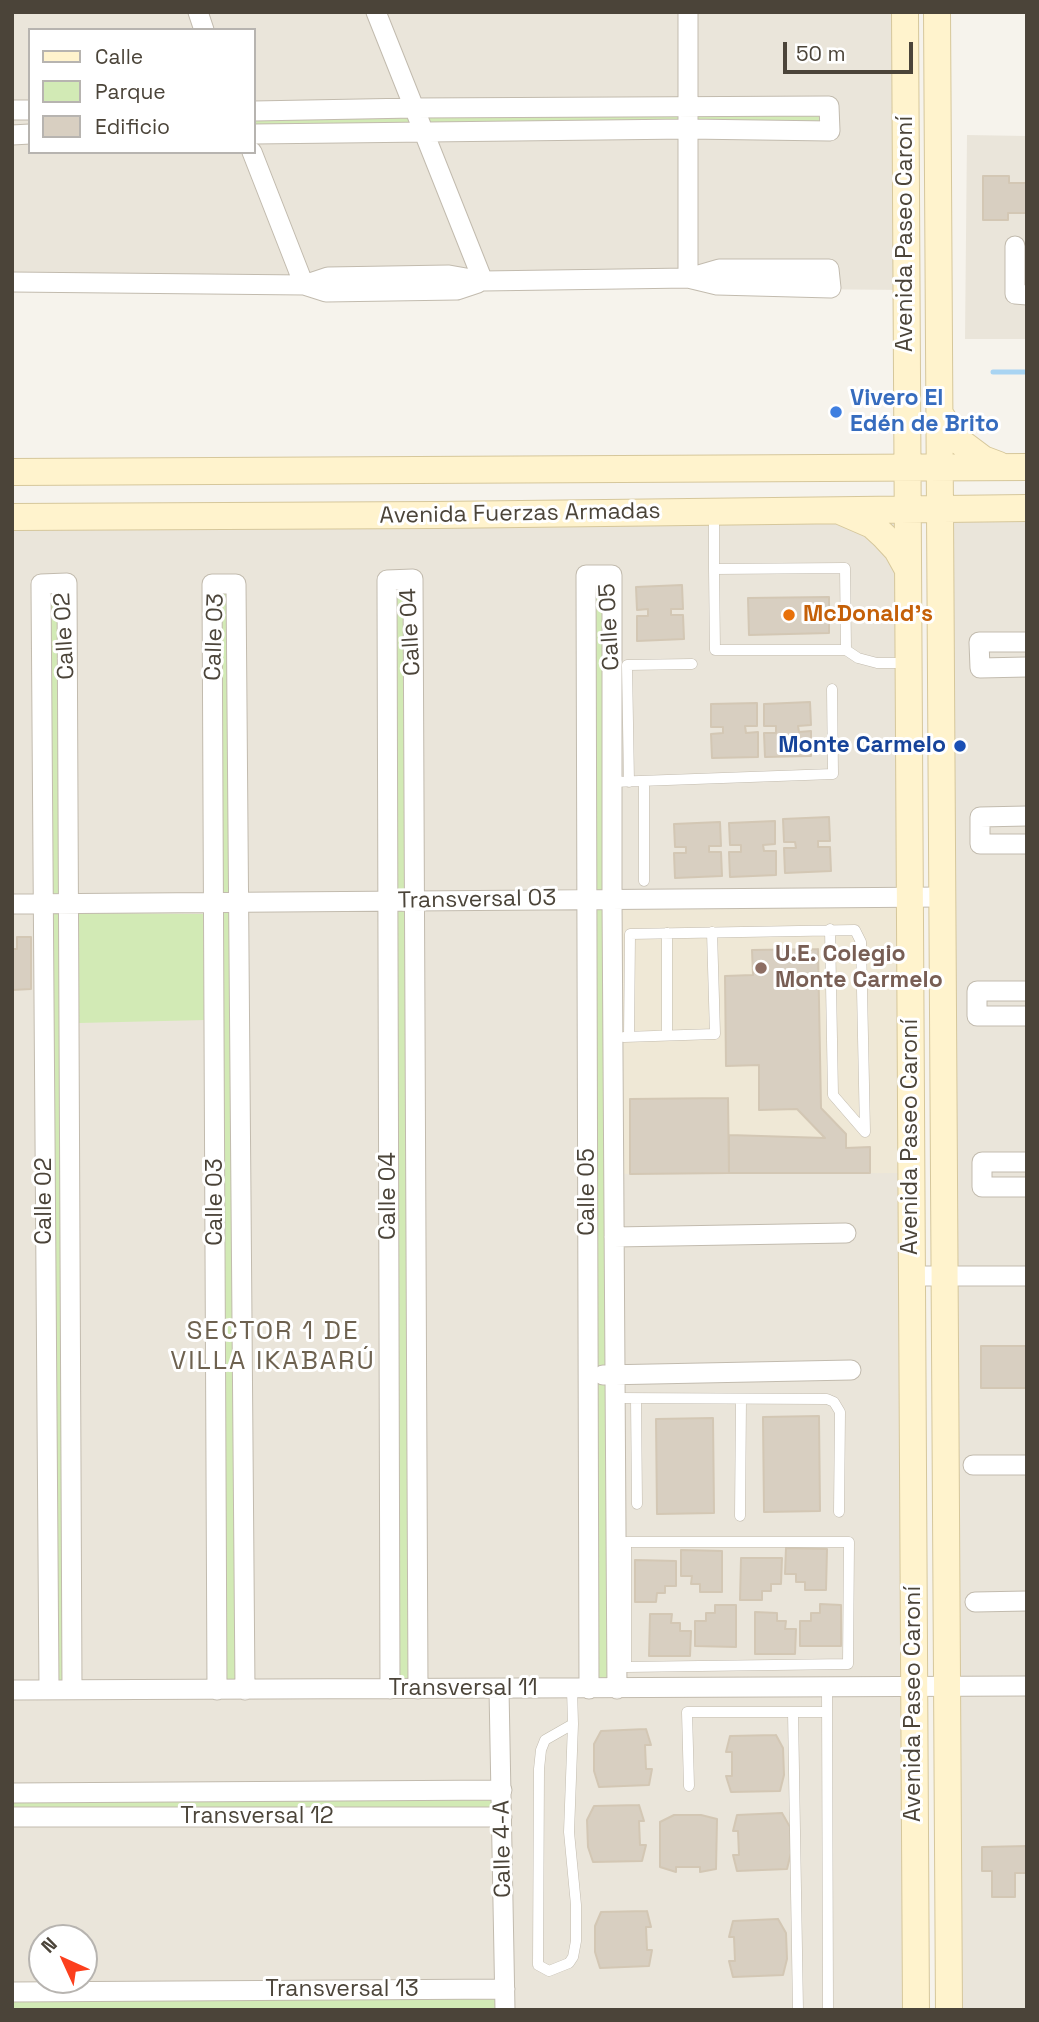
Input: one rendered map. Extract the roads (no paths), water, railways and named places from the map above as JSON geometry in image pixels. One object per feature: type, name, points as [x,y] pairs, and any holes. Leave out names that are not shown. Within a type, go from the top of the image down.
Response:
[{"type":"street","points":[[376,12],[483,281]]},
{"type":"street","points":[[688,12],[688,278]]},
{"type":"street","name":"Avenida Paseo Caroní","points":[[905,12],[916,2010]]},
{"type":"street","name":"Avenida Paseo Caroní","points":[[937,12],[948,2010]]},
{"type":"street","points":[[256,111],[829,106],[830,131],[688,129],[256,134]]},
{"type":"street","points":[[253,154],[304,285]]},
{"type":"street","points":[[1015,246],[1015,295],[1027,295]]},
{"type":"street","points":[[12,282],[304,285],[326,292],[457,290],[483,281],[688,278],[717,285],[831,288],[829,269],[719,269],[688,278]]},
{"type":"street","points":[[848,468],[869,460],[882,449],[897,433],[907,414]]},
{"type":"street","points":[[940,414],[947,429],[969,450],[983,459],[1015,467]]},
{"type":"street","name":"Avenida Fuerzas Armadas","points":[[12,472],[1015,467]]},
{"type":"street","points":[[941,560],[957,529],[975,514],[991,508]]},
{"type":"street","name":"Avenida Fuerzas Armadas","points":[[12,517],[1027,508]]},
{"type":"street","points":[[837,510],[872,525],[897,550],[907,568]]},
{"type":"street","name":"Calle 05","points":[[580,1689],[589,1302],[586,575],[612,575],[612,762],[618,789],[612,899],[621,1037],[614,1241],[617,1689]]},
{"type":"street","name":"Calle 04","points":[[390,1689],[387,580],[412,579],[418,1689]]},
{"type":"street","name":"Calle 02","points":[[48,1690],[41,584],[67,583],[72,1690]]},
{"type":"street","name":"Calle 03","points":[[217,1690],[212,584],[236,584],[245,1690]]},
{"type":"street","points":[[1027,642],[979,642],[979,668],[1027,667]]},
{"type":"street","points":[[587,686],[612,686]]},
{"type":"street","points":[[587,718],[612,717]]},
{"type":"street","points":[[388,737],[414,737]]},
{"type":"street","points":[[587,762],[612,762]]},
{"type":"street","points":[[214,765],[238,764]]},
{"type":"street","points":[[587,802],[618,789]]},
{"type":"street","points":[[1027,816],[980,817],[980,844],[1027,844]]},
{"type":"street","name":"Transversal 03","points":[[12,904],[942,897]]},
{"type":"street","points":[[1027,991],[977,991],[977,1016],[1027,1016]]},
{"type":"street","points":[[588,1038],[621,1037]]},
{"type":"street","points":[[1027,1162],[982,1162],[982,1187],[1027,1187]]},
{"type":"street","points":[[588,1246],[614,1241],[846,1233]]},
{"type":"street","points":[[912,1276],[1027,1276]]},
{"type":"street","points":[[589,1302],[615,1302]]},
{"type":"street","points":[[588,1375],[851,1370]]},
{"type":"street","points":[[217,1378],[243,1377]]},
{"type":"street","points":[[46,1381],[70,1381]]},
{"type":"street","points":[[390,1388],[415,1388]]},
{"type":"street","points":[[974,1465],[1027,1465]]},
{"type":"street","points":[[217,1532],[244,1532]]},
{"type":"street","points":[[975,1602],[1027,1601]]},
{"type":"street","name":"Transversal 11","points":[[12,1690],[1027,1686]]},
{"type":"street","name":"Calle 4-A","points":[[499,1689],[505,2010]]},
{"type":"street","name":"Transversal 12","points":[[12,1793],[502,1790]]},
{"type":"street","points":[[228,1817],[229,1792]]},
{"type":"street","name":"Transversal 12","points":[[12,1817],[502,1816]]},
{"type":"street","name":"Transversal 13","points":[[12,1992],[97,2000],[226,2000],[505,1989]]},
{"type":"lane","points":[[714,512],[715,650],[846,650],[858,658],[877,663],[908,663]]},
{"type":"lane","points":[[714,569],[845,568],[846,650]]},
{"type":"lane","points":[[692,664],[628,665],[618,789],[644,781],[833,775],[832,689]]},
{"type":"lane","points":[[644,781],[644,881]]},
{"type":"lane","points":[[712,932],[715,1034],[621,1037],[630,933],[851,928],[861,937],[865,1132],[833,1095],[830,929]]},
{"type":"lane","points":[[667,933],[667,1035]]},
{"type":"lane","points":[[615,1398],[827,1399],[834,1402],[840,1412],[839,1512]]},
{"type":"lane","points":[[636,1399],[637,1504]]},
{"type":"lane","points":[[740,1516],[741,1399]]},
{"type":"lane","points":[[626,1542],[849,1542],[848,1664],[764,1665],[626,1667],[626,1542]]},
{"type":"lane","points":[[764,1665],[765,1688]]},
{"type":"lane","points":[[827,1687],[828,2010]]},
{"type":"lane","points":[[573,1724],[545,1740],[540,1759],[538,1965],[549,1971],[569,1963],[576,1941],[576,1905],[569,1832],[573,1724],[580,1689]]},
{"type":"lane","points":[[689,1786],[687,1712],[827,1712]]},
{"type":"lane","points":[[793,1712],[798,2010]]},
{"type":"waterway","points":[[993,372],[1027,372]]},
{"type":"place","name":"Vivero El Edén de Brito","points":[[836,412]]},
{"type":"place","name":"McDonald's","points":[[789,615]]},
{"type":"place","name":"Monte Carmelo","points":[[960,746]]},
{"type":"place","name":"U.E. Colegio Monte Carmelo","points":[[761,968]]},
{"type":"district","name":"SECTOR 1 DE VILLA IKABARÚ","points":[[273,1347]]}]
